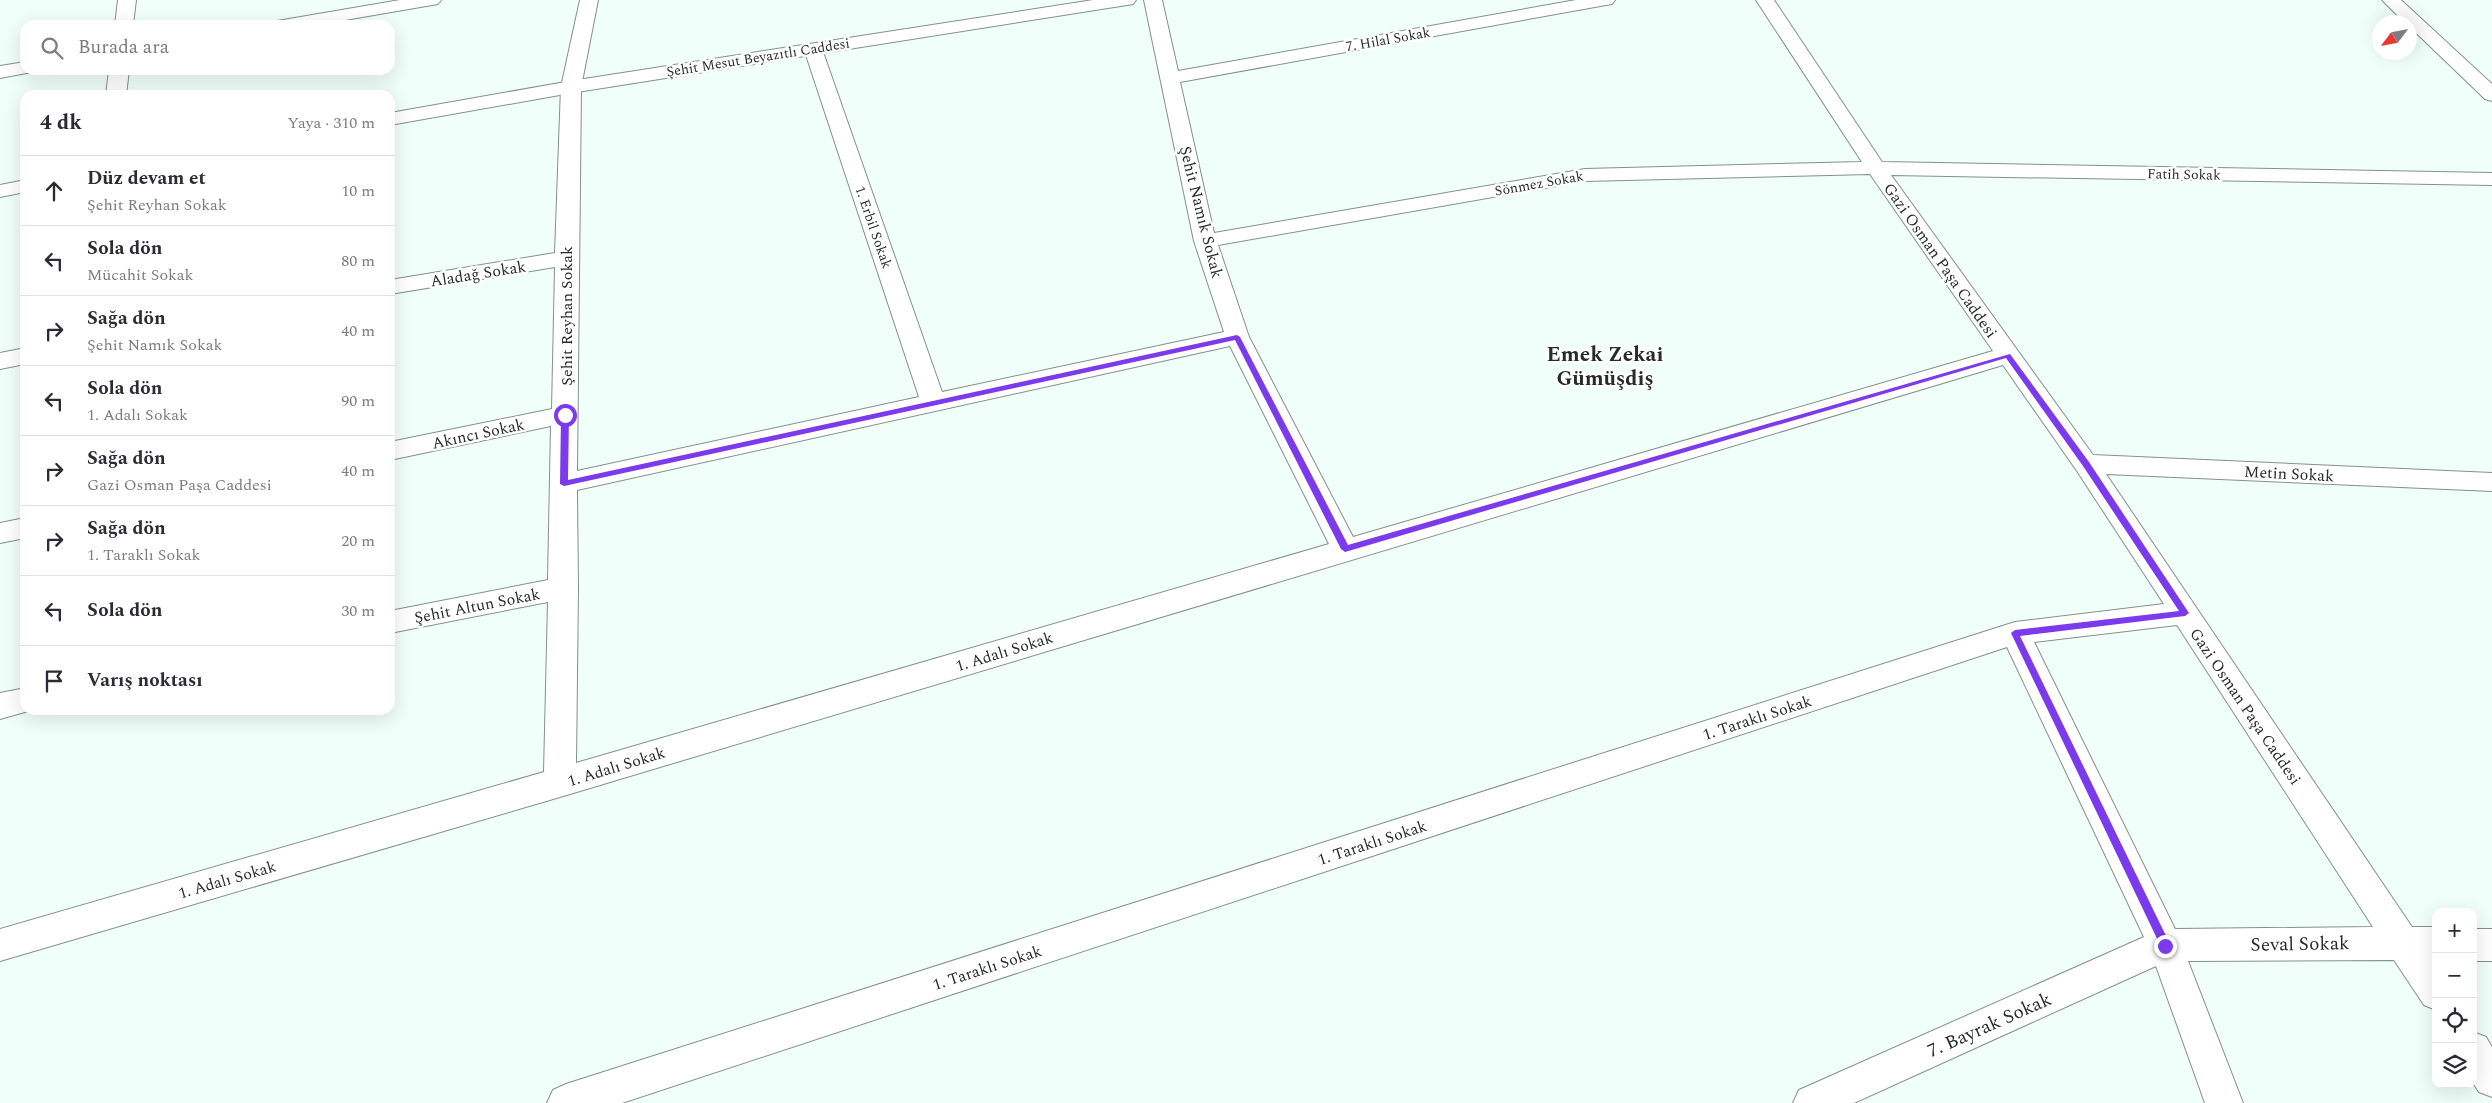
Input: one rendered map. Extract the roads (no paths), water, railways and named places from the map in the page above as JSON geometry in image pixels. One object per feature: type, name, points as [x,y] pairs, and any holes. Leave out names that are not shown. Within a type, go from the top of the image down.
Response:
[{"type":"street","points":[[125,20],[127,0]]},
{"type":"street","points":[[313,20],[432,0]]},
{"type":"street","name":"Şehit Reyhan Sokak","points":[[560,783],[564,588],[566,258],[571,87],[589,0]]},
{"type":"street","name":"Şehit Mesut Beyazıtlı Caddesi","points":[[395,118],[571,87],[1127,0]]},
{"type":"street","name":"Şehit Namık Sokak","points":[[1153,0],[1205,241],[1237,337],[1345,549]]},
{"type":"street","name":"7. Hilal Sokak","points":[[1171,78],[1606,0]]},
{"type":"street","name":"Gazi Osman Paşa Caddesi","points":[[1765,0],[1876,168],[2086,464],[2432,987]]},
{"type":"street","points":[[2391,0],[2492,96]]},
{"type":"street","name":"1. Erbil Sokak","points":[[813,49],[934,404]]},
{"type":"street","points":[[0,72],[20,69]]},
{"type":"street","points":[[117,90],[118,75]]},
{"type":"street","name":"Fatih Sokak","points":[[1876,168],[2492,179]]},
{"type":"street","name":"Sönmez Sokak","points":[[1205,241],[1585,175],[1876,168]]},
{"type":"street","points":[[0,191],[20,187]]},
{"type":"street","name":"Aladağ Sokak","points":[[395,286],[566,258]]},
{"type":"street","points":[[564,484],[1237,337]]},
{"type":"street","name":"1. Adalı Sokak","points":[[0,945],[560,783],[1345,549],[2008,355]]},
{"type":"street","points":[[0,361],[20,357]]},
{"type":"street","name":"Akıncı Sokak","points":[[395,451],[565,415]]},
{"type":"street","name":"Metin Sokak","points":[[2086,464],[2492,482]]},
{"type":"street","points":[[0,533],[20,529]]},
{"type":"street","name":"Şehit Altun Sokak","points":[[395,621],[564,588]]},
{"type":"street","name":"1. Taraklı Sokak","points":[[566,1103],[2015,633],[2185,613]]},
{"type":"street","points":[[2015,633],[2165,946],[2224,1103]]},
{"type":"street","points":[[0,706],[20,701]]},
{"type":"street","name":"Seval Sokak","points":[[2165,946],[2432,943]]},
{"type":"street","points":[[2477,945],[2492,945]]},
{"type":"street","name":"7. Bayrak Sokak","points":[[1812,1103],[2165,946]]},
{"type":"street","points":[[2477,1056],[2492,1079]]},
{"type":"district","name":"Emek Zekai Gümüşdiş","points":[[1605,366]]}]
